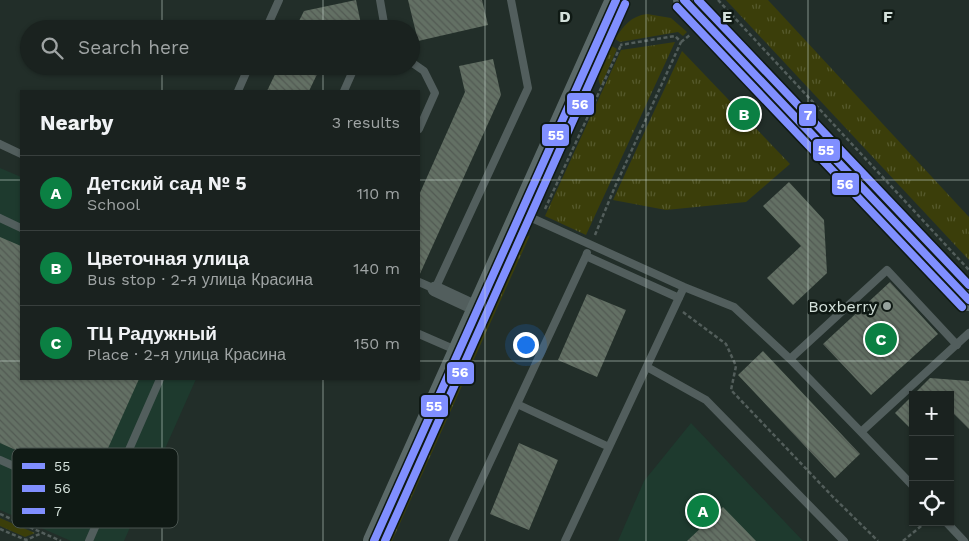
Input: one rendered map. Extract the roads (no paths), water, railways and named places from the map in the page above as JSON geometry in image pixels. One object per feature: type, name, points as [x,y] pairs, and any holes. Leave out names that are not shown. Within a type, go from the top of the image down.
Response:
[{"type":"street","points":[[374,541],[478,309],[530,217],[600,36],[616,0]]},
{"type":"street","points":[[684,0],[969,300]]},
{"type":"street","points":[[435,289],[478,309]]},
{"type":"lane","points":[[270,20],[278,0]]},
{"type":"lane","points":[[380,0],[383,20]]},
{"type":"lane","points":[[420,282],[435,289],[528,88],[511,0]]},
{"type":"lane","points":[[420,68],[424,71],[435,93],[420,127]]},
{"type":"lane","points":[[238,90],[245,75]]},
{"type":"lane","points":[[344,90],[351,75]]},
{"type":"lane","points":[[0,144],[20,154]]},
{"type":"lane","points":[[530,217],[684,287],[734,307],[790,359],[909,482]]},
{"type":"lane","points":[[0,218],[20,228]]},
{"type":"lane","points":[[452,541],[591,245]]},
{"type":"lane","points":[[586,256],[679,298]]},
{"type":"lane","points":[[790,359],[887,270],[957,345]]},
{"type":"lane","points":[[565,541],[684,287]]},
{"type":"lane","points":[[862,432],[969,333]]},
{"type":"lane","points":[[420,334],[459,352]]},
{"type":"lane","points":[[647,367],[706,400],[844,541]]},
{"type":"lane","points":[[130,448],[160,380]]},
{"type":"lane","points":[[517,404],[609,447]]},
{"type":"lane","points":[[0,460],[12,465]]},
{"type":"lane","points":[[950,526],[964,541]]},
{"type":"lane","points":[[88,541],[94,528]]},
{"type":"place","name":"Цветочная улица","points":[[744,114]]},
{"type":"place","name":"Boxberry","points":[[887,306]]},
{"type":"place","name":"ТЦ Радужный","points":[[881,339]]},
{"type":"place","name":"Детский сад № 5","points":[[703,511]]}]
